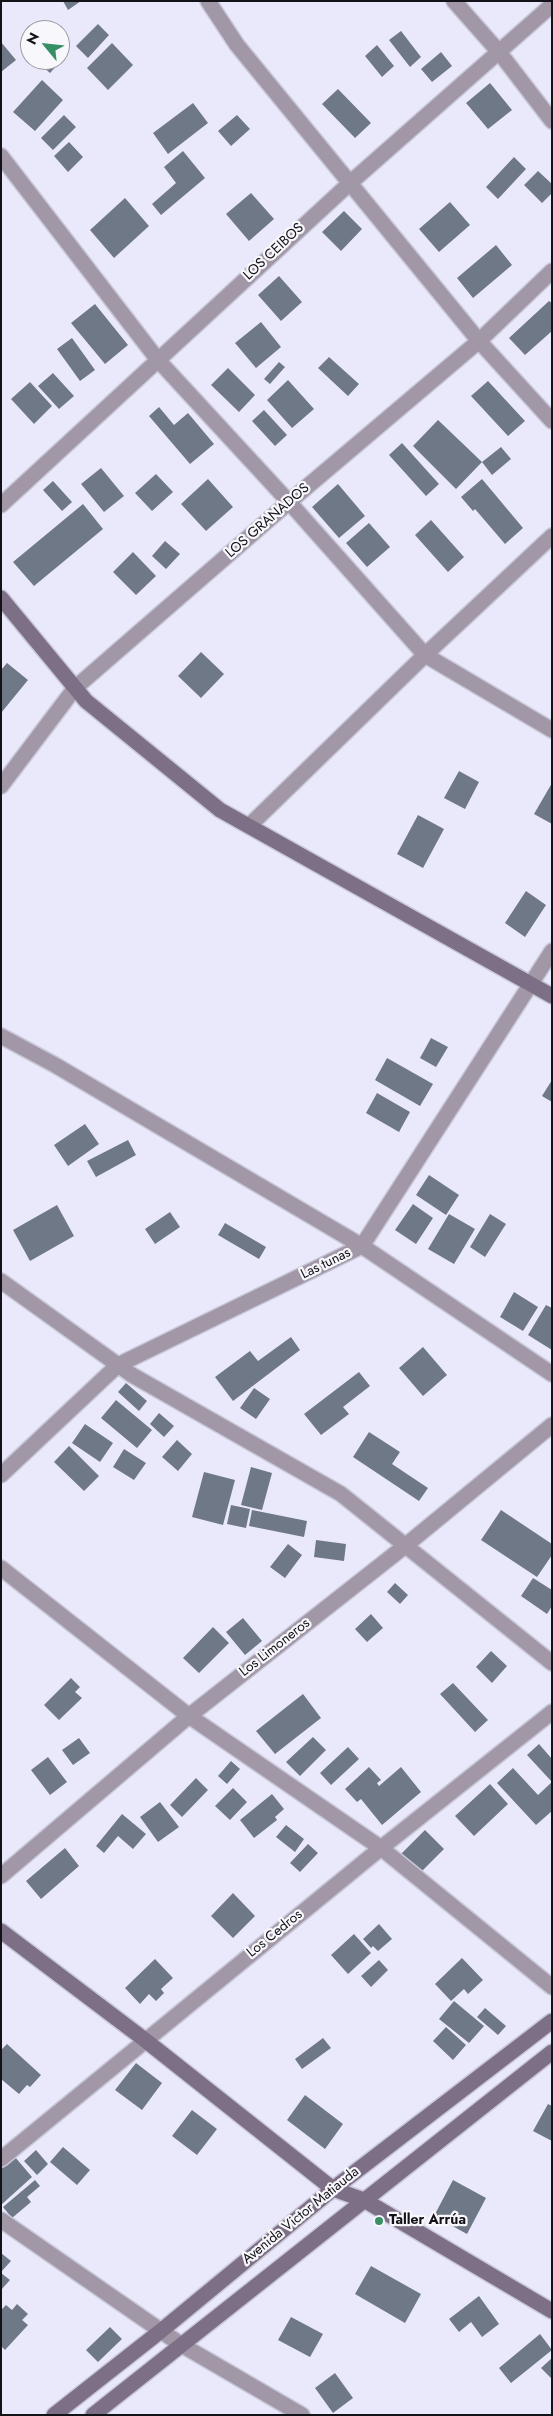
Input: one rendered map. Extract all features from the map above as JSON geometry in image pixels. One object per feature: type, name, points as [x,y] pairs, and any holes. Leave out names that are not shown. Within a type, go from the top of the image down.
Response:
[{"type":"street","points":[[208,1],[236,45],[479,341],[552,421]]},
{"type":"street","points":[[454,1],[499,52],[552,121]]},
{"type":"street","name":"LOS CEIBOS","points":[[1,505],[350,182],[552,5]]},
{"type":"street","points":[[1,156],[158,360],[426,655],[552,730]]},
{"type":"street","name":"LOS GRANADOS","points":[[1,786],[75,688],[289,502],[479,341],[552,271]]},
{"type":"street","points":[[250,826],[552,536]]},
{"type":"street","points":[[1,598],[86,701],[220,810],[552,996]]},
{"type":"street","name":"Las tunas","points":[[1,1475],[118,1365],[362,1246],[552,951]]},
{"type":"street","points":[[1,1036],[55,1065],[362,1246],[552,1374]]},
{"type":"street","points":[[1,1281],[118,1365],[341,1494],[552,1663]]},
{"type":"street","name":"Los Limoneros","points":[[1,1876],[189,1716],[405,1546],[552,1425]]},
{"type":"street","points":[[1,1568],[189,1716],[381,1848],[552,1987]]},
{"type":"street","name":"Los Cedros","points":[[1,2159],[381,1848],[552,1712]]},
{"type":"street","points":[[1,1931],[146,2040],[333,2189],[364,2200],[552,2312]]},
{"type":"street","name":"Avenida Victor Matiauda","points":[[54,2415],[162,2330],[333,2189],[552,2021]]},
{"type":"street","name":"Avenida Victor Matiauda","points":[[92,2415],[552,2052]]},
{"type":"street","points":[[1,2220],[180,2344],[302,2415]]},
{"type":"building","points":[[63,1],[81,1],[68,10]]},
{"type":"building","points":[[98,24],[109,35],[88,58],[76,46]]},
{"type":"building","points":[[401,31],[421,57],[410,67],[389,40]]},
{"type":"building","points":[[1,42],[16,60],[1,72]]},
{"type":"building","points":[[112,43],[133,65],[108,90],[87,68]]},
{"type":"building","points":[[377,45],[394,66],[382,77],[365,56]]},
{"type":"building","points":[[441,52],[452,66],[432,82],[421,69]]},
{"type":"building","points":[[42,80],[63,100],[35,131],[13,112]]},
{"type":"building","points":[[490,83],[512,110],[488,129],[466,103]]},
{"type":"building","points":[[338,89],[371,123],[355,138],[322,104]]},
{"type":"building","points":[[193,103],[208,123],[168,154],[153,133]]},
{"type":"building","points":[[64,115],[76,127],[53,150],[41,138]]},
{"type":"building","points":[[237,115],[250,129],[231,146],[218,131]]},
{"type":"building","points":[[69,142],[83,157],[68,172],[54,156]]},
{"type":"building","points":[[183,151],[205,178],[161,215],[152,204],[176,183],[164,167]]},
{"type":"building","points":[[514,157],[526,169],[498,199],[486,187]]},
{"type":"building","points":[[538,171],[552,184],[552,193],[542,203],[524,185]]},
{"type":"building","points":[[251,193],[274,219],[249,241],[226,214]]},
{"type":"building","points":[[125,198],[149,226],[114,258],[90,230]]},
{"type":"building","points":[[450,202],[470,225],[439,252],[419,229]]},
{"type":"building","points":[[344,211],[362,229],[341,251],[322,232]]},
{"type":"building","points":[[496,245],[512,265],[473,298],[457,278]]},
{"type":"building","points":[[279,276],[302,302],[281,321],[258,295]]},
{"type":"building","points":[[549,301],[552,303],[552,331],[525,355],[509,338]]},
{"type":"building","points":[[95,304],[128,345],[105,364],[71,323]]},
{"type":"building","points":[[261,322],[281,347],[256,368],[235,343]]},
{"type":"building","points":[[72,338],[95,370],[80,381],[57,349]]},
{"type":"building","points":[[329,357],[359,384],[348,396],[318,368]]},
{"type":"building","points":[[279,362],[285,367],[270,384],[264,379]]},
{"type":"building","points":[[228,368],[255,395],[239,412],[211,385]]},
{"type":"building","points":[[53,373],[74,396],[59,409],[38,386]]},
{"type":"building","points":[[288,380],[314,409],[292,428],[267,400]]},
{"type":"building","points":[[488,381],[525,421],[508,436],[471,396]]},
{"type":"building","points":[[30,382],[52,406],[34,424],[11,399]]},
{"type":"building","points":[[159,407],[174,425],[188,413],[214,444],[190,464],[149,416]]},
{"type":"building","points":[[264,410],[287,435],[275,446],[252,421]]},
{"type":"building","points":[[438,420],[482,462],[456,489],[413,446]]},
{"type":"building","points":[[402,443],[439,484],[426,496],[389,455]]},
{"type":"building","points":[[501,447],[511,459],[492,475],[482,462]]},
{"type":"building","points":[[101,468],[124,496],[104,512],[81,484]]},
{"type":"building","points":[[156,474],[173,492],[152,511],[135,493]]},
{"type":"building","points":[[208,479],[233,507],[206,531],[181,504]]},
{"type":"building","points":[[482,479],[523,528],[505,544],[475,509],[473,511],[461,497]]},
{"type":"building","points":[[53,481],[72,502],[62,511],[43,490]]},
{"type":"building","points":[[338,484],[365,516],[339,538],[312,507]]},
{"type":"building","points":[[83,504],[103,529],[34,586],[13,562]]},
{"type":"building","points":[[431,520],[464,557],[448,572],[415,535]]},
{"type":"building","points":[[369,523],[390,547],[367,567],[346,543]]},
{"type":"building","points":[[165,541],[180,554],[166,569],[152,556]]},
{"type":"building","points":[[133,552],[156,576],[136,595],[113,572]]},
{"type":"building","points":[[201,652],[224,674],[201,698],[178,676]]},
{"type":"building","points":[[7,663],[28,680],[1,713],[1,670]]},
{"type":"building","points":[[459,771],[479,782],[465,809],[444,798]]},
{"type":"building","points":[[552,783],[552,824],[534,814]]},
{"type":"building","points":[[418,815],[444,829],[423,868],[397,854]]},
{"type":"building","points":[[526,891],[546,905],[525,937],[505,923]]},
{"type":"building","points":[[431,1038],[448,1047],[436,1067],[420,1058]]},
{"type":"building","points":[[387,1058],[433,1084],[420,1106],[375,1080]]},
{"type":"building","points":[[552,1080],[552,1102],[542,1096]]},
{"type":"building","points":[[377,1093],[410,1112],[399,1132],[366,1113]]},
{"type":"building","points":[[85,1124],[99,1144],[68,1166],[54,1145]]},
{"type":"building","points":[[128,1140],[136,1155],[96,1177],[87,1161]]},
{"type":"building","points":[[429,1175],[459,1195],[446,1215],[416,1195]]},
{"type":"building","points":[[413,1204],[433,1218],[416,1244],[395,1230]]},
{"type":"building","points":[[57,1205],[74,1236],[30,1261],[13,1230]]},
{"type":"building","points":[[170,1212],[180,1227],[155,1244],[145,1229]]},
{"type":"building","points":[[449,1214],[475,1229],[454,1264],[428,1249]]},
{"type":"building","points":[[490,1214],[506,1224],[485,1257],[470,1247]]},
{"type":"building","points":[[225,1223],[266,1247],[259,1259],[218,1235]]},
{"type":"building","points":[[514,1292],[538,1307],[523,1331],[500,1317]]},
{"type":"building","points":[[546,1305],[552,1308],[552,1350],[528,1335]]},
{"type":"building","points":[[291,1337],[300,1350],[233,1401],[215,1377],[250,1351],[258,1361]]},
{"type":"building","points":[[423,1347],[447,1375],[423,1396],[399,1368]]},
{"type":"building","points":[[359,1372],[370,1386],[343,1407],[349,1414],[321,1435],[304,1414]]},
{"type":"building","points":[[126,1383],[147,1401],[139,1411],[118,1392]]},
{"type":"building","points":[[254,1388],[270,1399],[256,1419],[240,1408]]},
{"type":"building","points":[[116,1400],[152,1430],[137,1448],[101,1418]]},
{"type":"building","points":[[159,1413],[174,1426],[164,1437],[150,1424]]},
{"type":"building","points":[[85,1424],[113,1443],[100,1462],[72,1443]]},
{"type":"building","points":[[369,1432],[400,1452],[392,1464],[428,1488],[419,1501],[353,1457]]},
{"type":"building","points":[[177,1440],[192,1454],[178,1471],[162,1457]]},
{"type":"building","points":[[69,1446],[99,1476],[84,1491],[54,1462]]},
{"type":"building","points":[[124,1449],[146,1463],[134,1480],[113,1467]]},
{"type":"building","points":[[251,1467],[272,1473],[262,1510],[241,1505]]},
{"type":"building","points":[[204,1472],[235,1480],[223,1525],[192,1517]]},
{"type":"building","points":[[231,1505],[250,1509],[246,1528],[227,1524]]},
{"type":"building","points":[[252,1510],[307,1521],[304,1537],[249,1526]]},
{"type":"building","points":[[501,1510],[552,1544],[552,1555],[537,1577],[481,1540]]},
{"type":"building","points":[[316,1540],[346,1544],[344,1561],[314,1557]]},
{"type":"building","points":[[288,1544],[302,1555],[285,1578],[270,1567]]},
{"type":"building","points":[[533,1578],[552,1590],[552,1606],[547,1614],[521,1596]]},
{"type":"building","points":[[395,1583],[408,1595],[400,1604],[387,1592]]},
{"type":"building","points":[[371,1614],[383,1628],[367,1642],[355,1629]]},
{"type":"building","points":[[243,1618],[262,1641],[245,1655],[226,1632]]},
{"type":"building","points":[[213,1627],[229,1643],[199,1673],[183,1658]]},
{"type":"building","points":[[491,1651],[507,1666],[492,1683],[476,1667]]},
{"type":"building","points":[[71,1678],[80,1687],[75,1692],[82,1698],[59,1720],[44,1705]]},
{"type":"building","points":[[453,1683],[488,1720],[475,1732],[440,1694]]},
{"type":"building","points":[[303,1694],[321,1718],[275,1754],[256,1731]]},
{"type":"building","points":[[313,1737],[326,1750],[300,1776],[286,1762]]},
{"type":"building","points":[[79,1738],[90,1753],[73,1765],[62,1750]]},
{"type":"building","points":[[539,1744],[552,1759],[552,1782],[527,1755]]},
{"type":"building","points":[[348,1747],[359,1759],[331,1785],[320,1773]]},
{"type":"building","points":[[48,1757],[67,1782],[50,1795],[31,1770]]},
{"type":"building","points":[[231,1761],[240,1769],[227,1784],[218,1776]]},
{"type":"building","points":[[369,1767],[381,1780],[377,1783],[379,1786],[401,1767],[421,1792],[382,1825],[361,1799],[357,1802],[345,1789]]},
{"type":"building","points":[[513,1768],[538,1795],[552,1782],[552,1811],[536,1825],[497,1783]]},
{"type":"building","points":[[196,1778],[208,1790],[182,1817],[170,1805]]},
{"type":"building","points":[[490,1784],[508,1804],[474,1836],[455,1816]]},
{"type":"building","points":[[233,1788],[247,1802],[230,1820],[215,1806]]},
{"type":"building","points":[[272,1794],[284,1809],[275,1817],[277,1820],[254,1838],[240,1820]]},
{"type":"building","points":[[160,1802],[179,1827],[158,1842],[140,1817]]},
{"type":"building","points":[[122,1814],[146,1834],[133,1849],[118,1836],[104,1853],[96,1846]]},
{"type":"building","points":[[286,1825],[304,1839],[295,1852],[276,1837]]},
{"type":"building","points":[[425,1830],[444,1849],[417,1876],[398,1857]]},
{"type":"building","points":[[308,1844],[318,1853],[300,1872],[290,1863]]},
{"type":"building","points":[[65,1848],[79,1866],[41,1899],[26,1881]]},
{"type":"building","points":[[233,1893],[255,1916],[233,1938],[211,1916]]},
{"type":"building","points":[[379,1924],[392,1939],[378,1951],[373,1946],[371,1948],[363,1939]]},
{"type":"building","points":[[354,1934],[371,1953],[348,1974],[331,1955]]},
{"type":"building","points":[[462,1958],[483,1980],[468,1994],[464,1989],[451,2001],[435,1984]]},
{"type":"building","points":[[155,1959],[173,1978],[161,1989],[164,1993],[156,2001],[149,1994],[140,2004],[125,1988]]},
{"type":"building","points":[[379,1960],[388,1970],[371,1987],[361,1976]]},
{"type":"building","points":[[454,2001],[484,2026],[469,2043],[439,2019]]},
{"type":"building","points":[[485,2008],[506,2026],[498,2035],[477,2017]]},
{"type":"building","points":[[446,2027],[466,2045],[453,2060],[433,2041]]},
{"type":"building","points":[[323,2038],[331,2048],[302,2069],[295,2059]]},
{"type":"building","points":[[7,2044],[41,2075],[30,2087],[27,2085],[19,2094],[1,2079],[1,2050]]},
{"type":"building","points":[[136,2063],[162,2083],[142,2110],[115,2090]]},
{"type":"building","points":[[305,2095],[343,2124],[325,2149],[287,2120]]},
{"type":"building","points":[[548,2104],[552,2106],[552,2141],[533,2131]]},
{"type":"building","points":[[192,2110],[217,2129],[197,2155],[172,2136]]},
{"type":"building","points":[[63,2147],[90,2170],[77,2185],[50,2162]]},
{"type":"building","points":[[36,2150],[48,2164],[37,2175],[24,2161]]},
{"type":"building","points":[[15,2157],[32,2177],[1,2205],[1,2169]]},
{"type":"building","points":[[35,2180],[40,2186],[27,2197],[31,2202],[12,2218],[3,2207]]},
{"type":"building","points":[[453,2180],[486,2198],[467,2234],[434,2216]]},
{"type":"building","points":[[1,2253],[11,2261],[1,2272]]},
{"type":"building","points":[[371,2266],[421,2294],[405,2323],[355,2294]]},
{"type":"building","points":[[1,2273],[10,2280],[1,2290]]},
{"type":"building","points":[[479,2296],[499,2324],[482,2337],[471,2322],[459,2332],[449,2319]]},
{"type":"building","points":[[17,2304],[28,2314],[22,2320],[28,2325],[5,2350],[1,2346],[1,2310],[6,2305],[12,2310]]},
{"type":"building","points":[[291,2317],[323,2334],[310,2357],[278,2340]]},
{"type":"building","points":[[110,2327],[122,2339],[98,2362],[86,2350]]},
{"type":"building","points":[[540,2334],[552,2350],[511,2383],[499,2368]]},
{"type":"building","points":[[552,2358],[552,2379],[541,2368]]},
{"type":"building","points":[[335,2373],[353,2398],[333,2413],[315,2388]]},
{"type":"place","name":"Taller Arrúa","points":[[379,2221]]}]
